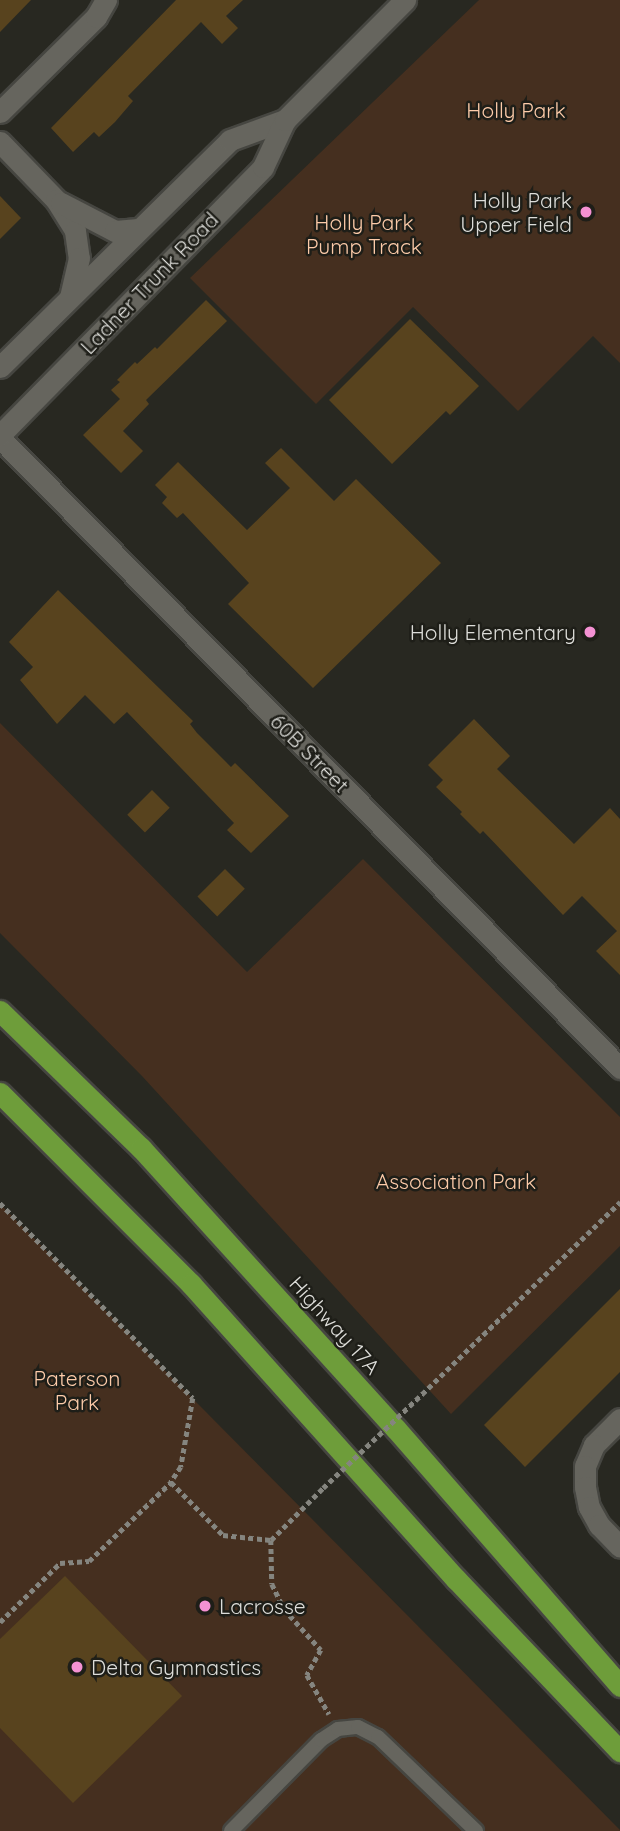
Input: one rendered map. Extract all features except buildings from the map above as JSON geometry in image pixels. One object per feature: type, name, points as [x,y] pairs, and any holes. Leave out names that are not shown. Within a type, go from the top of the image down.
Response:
[{"type":"highway","name":"Highway 17A","points":[[0,1011],[141,1149],[396,1429],[620,1686]]},
{"type":"highway","points":[[0,1093],[191,1284],[456,1579],[620,1751]]},
{"type":"street","points":[[0,112],[96,17],[106,0]]},
{"type":"street","name":"Ladner Trunk Road","points":[[0,437],[263,167],[285,120],[405,0]]},
{"type":"street","name":"Ladner Trunk Road","points":[[0,367],[230,140],[285,120]]},
{"type":"street","points":[[0,142],[56,200],[75,231],[79,258],[70,296]]},
{"type":"street","points":[[56,200],[115,231],[138,229]]},
{"type":"street","name":"60B Street","points":[[0,437],[620,1068]]},
{"type":"street","points":[[620,1419],[594,1445],[585,1466],[589,1507],[599,1525],[620,1547]]},
{"type":"lane","points":[[231,1831],[321,1740],[338,1729],[358,1727],[378,1737],[476,1831]]},
{"type":"path","points":[[338,1729],[307,1675],[321,1650],[284,1609],[272,1584],[271,1540],[620,1202]]},
{"type":"path","points":[[0,1203],[193,1398],[181,1467],[171,1482],[89,1562],[60,1563],[0,1622]]},
{"type":"path","points":[[171,1482],[223,1535],[271,1540]]},
{"type":"green space","points":[[479,0],[620,0],[620,363],[593,336],[518,411],[413,307],[316,404],[190,278]]},
{"type":"green space","name":"Association Park","points":[[0,723],[247,972],[363,859],[620,1117],[620,1246],[451,1414],[142,1076],[0,933]]},
{"type":"green space","name":"Paterson Park","points":[[0,1204],[620,1830],[620,1831],[0,1831]]},
{"type":"place","name":"Holly Park Upper Field","points":[[586,212]]},
{"type":"place","name":"Holly Elementary","points":[[590,632]]},
{"type":"place","name":"Lacrosse","points":[[205,1606]]},
{"type":"place","name":"Delta Gymnastics","points":[[77,1667]]},
{"type":"park label","name":"Holly Park","points":[[516,110]]},
{"type":"park label","name":"Holly Park Pump Track","points":[[364,234]]}]
